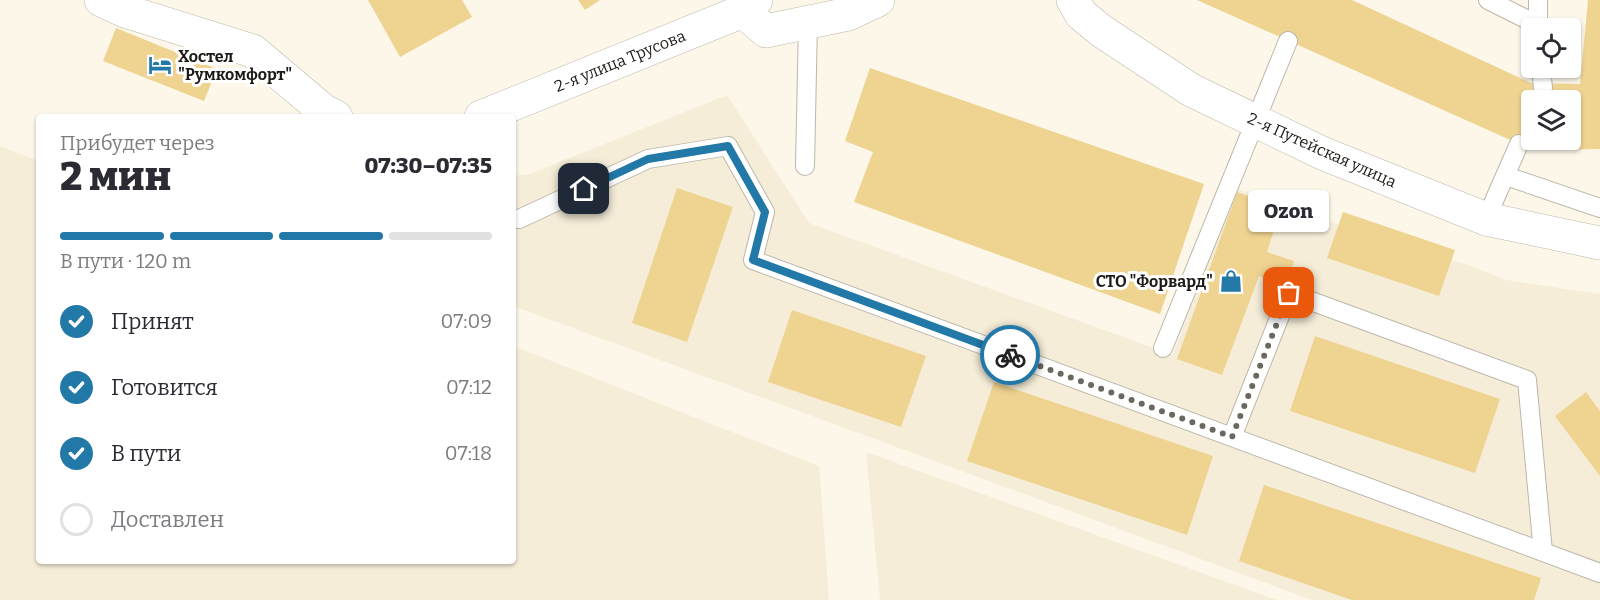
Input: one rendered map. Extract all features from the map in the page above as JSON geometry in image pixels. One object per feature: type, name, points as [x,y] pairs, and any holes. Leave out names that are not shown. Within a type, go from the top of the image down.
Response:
[{"type":"street","points":[[101,0],[125,11],[253,51],[330,114]]},
{"type":"street","points":[[750,5],[766,31],[848,14],[878,0]]},
{"type":"street","name":"2-я Путейская улица","points":[[1073,0],[1081,14],[1100,30],[1191,90],[1322,153],[1486,219],[1600,243]]},
{"type":"street","name":"2-я улица Трусова","points":[[488,114],[750,5]]},
{"type":"lane","points":[[1488,0],[1521,18]]},
{"type":"lane","points":[[1538,0],[1538,18]]},
{"type":"lane","points":[[806,166],[808,22]]},
{"type":"lane","points":[[1163,348],[1288,41]]},
{"type":"lane","points":[[1542,78],[1543,88]]},
{"type":"lane","points":[[1486,219],[1519,144]]},
{"type":"lane","points":[[519,219],[648,159],[728,146],[765,212],[753,260],[1600,573]]},
{"type":"lane","points":[[1506,176],[1600,208]]},
{"type":"lane","points":[[1232,437],[1289,293],[1527,380],[1543,552]]},
{"type":"shaded area","points":[[727,95],[809,223],[1173,355],[1232,187],[1330,222],[1468,265],[1506,280],[1600,294],[1600,600],[1312,600],[516,307],[516,176],[529,174]]},
{"type":"shaded area","points":[[0,146],[36,160],[36,564],[516,564],[516,347],[819,466],[829,600],[0,600]]},
{"type":"shaded area","points":[[866,452],[1277,600],[880,600]]},
{"type":"building","points":[[368,0],[462,0],[472,17],[400,57]]},
{"type":"building","points":[[578,0],[600,0],[585,10]]},
{"type":"building","points":[[1197,0],[1352,0],[1531,83],[1580,84],[1588,0],[1600,0],[1600,149],[1581,149],[1581,90],[1521,90],[1521,145]]},
{"type":"building","name":"Хостел \"Румкомфорт\"","points":[[116,28],[217,69],[204,101],[103,61]]},
{"type":"building","points":[[870,68],[1204,184],[1160,314],[854,202],[873,152],[845,141]]},
{"type":"building","points":[[677,188],[733,207],[687,342],[632,323]]},
{"type":"building","name":"СТО \"Форвард\"","points":[[1237,192],[1281,208],[1267,252],[1294,261],[1287,286],[1259,276],[1222,375],[1177,359]]},
{"type":"building","points":[[1343,212],[1455,250],[1439,296],[1327,258]]},
{"type":"building","points":[[792,310],[926,356],[901,427],[768,382]]},
{"type":"building","points":[[1315,336],[1500,399],[1475,473],[1290,411]]},
{"type":"building","points":[[994,382],[1213,456],[1187,535],[967,461]]},
{"type":"building","points":[[1586,392],[1600,411],[1600,476],[1555,416]]},
{"type":"building","points":[[1264,485],[1541,578],[1534,600],[1352,600],[1239,561]]},
{"type":"way so far","points":[[1010,355],[1232,437],[1289,293]]},
{"type":"place","name":"Хостел \"Румкомфорт\"","points":[[160,65]]},
{"type":"place","name":"СТО \"Форвард\"","points":[[1231,281]]},
{"type":"place","name":"Ozon","points":[[1289,293]]},
{"type":"route","points":[[584,189],[648,159],[728,146],[765,212],[753,260],[1010,355]]}]
